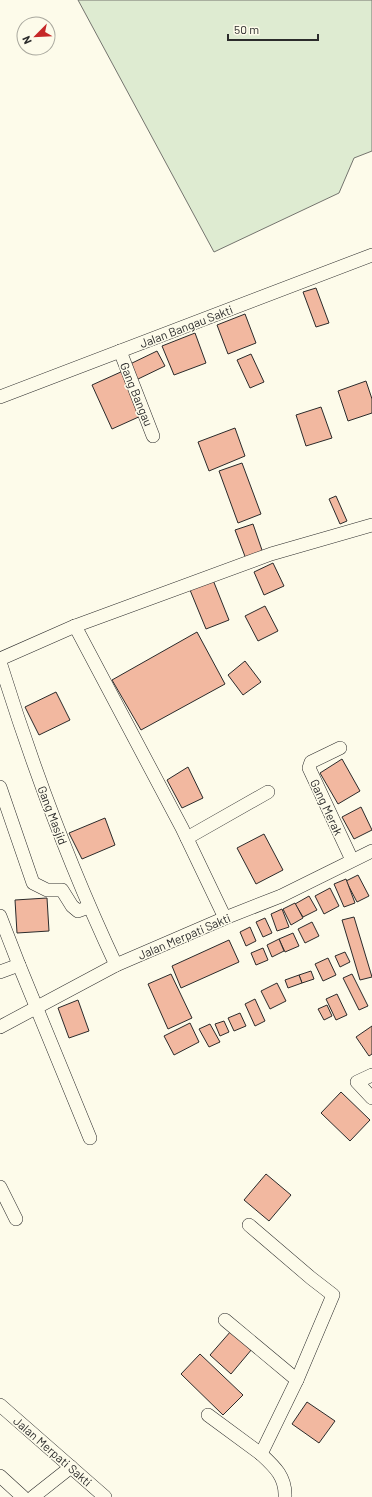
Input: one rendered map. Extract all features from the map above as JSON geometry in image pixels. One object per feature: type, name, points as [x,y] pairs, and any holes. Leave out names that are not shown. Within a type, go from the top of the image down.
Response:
[{"type":"street","name":"Jalan Bangau Sakti","points":[[0,397],[372,254]]},
{"type":"street","name":"Gang Bangau","points":[[120,352],[153,436]]},
{"type":"street","points":[[0,660],[75,626],[271,554],[372,525]]},
{"type":"street","points":[[75,626],[187,838],[225,918]]},
{"type":"street","name":"Gang Masjid","points":[[0,660],[20,729],[89,907],[116,965]]},
{"type":"street","name":"Gang Merak","points":[[340,748],[311,762],[309,768],[352,860]]},
{"type":"street","points":[[0,787],[33,883],[47,890],[62,890],[72,906],[78,911],[89,907]]},
{"type":"street","points":[[187,838],[268,792]]},
{"type":"street","name":"Jalan Merpati Sakti","points":[[0,1027],[116,965],[225,918],[281,896],[372,851]]},
{"type":"street","points":[[0,916],[90,1138]]},
{"type":"street","points":[[0,972],[19,965]]},
{"type":"street","points":[[372,1075],[357,1082],[372,1098]]},
{"type":"street","points":[[0,1187],[16,1219]]},
{"type":"street","points":[[249,1225],[333,1295],[297,1380],[262,1454]]},
{"type":"street","points":[[225,1320],[297,1380]]},
{"type":"street","name":"Jalan Merpati Sakti","points":[[0,1405],[106,1497]]},
{"type":"street","points":[[208,1415],[262,1454],[280,1473],[284,1484],[284,1497]]},
{"type":"street","points":[[33,1497],[71,1467]]},
{"type":"street","points":[[0,1476],[23,1497]]},
{"type":"green space","points":[[78,0],[372,0],[372,151],[354,158],[339,193],[214,252]]},
{"type":"building","points":[[316,288],[329,323],[316,327],[303,292]]},
{"type":"building","points":[[245,314],[256,343],[228,354],[217,325]]},
{"type":"building","points":[[195,333],[206,363],[174,375],[162,346]]},
{"type":"building","points":[[157,351],[165,366],[136,380],[128,365]]},
{"type":"building","points":[[251,354],[264,382],[250,388],[237,360]]},
{"type":"building","points":[[123,371],[143,415],[112,429],[92,385]]},
{"type":"building","points":[[366,381],[372,399],[372,413],[348,421],[338,391]]},
{"type":"building","points":[[321,407],[332,438],[306,446],[296,415]]},
{"type":"building","points":[[235,428],[245,456],[209,471],[198,442]]},
{"type":"building","points":[[242,463],[261,514],[238,523],[219,471]]},
{"type":"building","points":[[336,496],[347,521],[340,524],[329,499]]},
{"type":"building","points":[[253,524],[263,553],[246,559],[235,530]]},
{"type":"building","points":[[273,563],[284,586],[264,595],[254,572]]},
{"type":"building","points":[[213,580],[229,620],[206,629],[190,590]]},
{"type":"building","points":[[265,606],[278,631],[258,641],[245,616]]},
{"type":"building","points":[[197,632],[225,684],[141,730],[112,680]]},
{"type":"building","points":[[245,661],[261,682],[243,695],[228,675]]},
{"type":"building","points":[[56,692],[70,720],[39,735],[25,707]]},
{"type":"building","points":[[342,759],[360,791],[338,804],[320,773]]},
{"type":"building","points":[[188,767],[203,798],[182,808],[167,780]]},
{"type":"building","points":[[361,807],[372,830],[354,839],[342,817]]},
{"type":"building","points":[[105,818],[115,845],[82,859],[69,833]]},
{"type":"building","points":[[264,834],[283,870],[256,884],[237,848]]},
{"type":"building","points":[[358,875],[369,896],[357,902],[346,881]]},
{"type":"building","points":[[346,879],[355,903],[344,907],[334,884]]},
{"type":"building","points":[[330,888],[339,906],[324,914],[315,896]]},
{"type":"building","points":[[309,896],[317,910],[303,917],[295,904]]},
{"type":"building","points":[[47,898],[49,931],[17,933],[15,900]]},
{"type":"building","points":[[295,903],[303,918],[291,925],[283,909]]},
{"type":"building","points":[[282,909],[289,927],[277,931],[271,914]]},
{"type":"building","points":[[354,917],[372,977],[360,980],[342,920]]},
{"type":"building","points":[[265,918],[272,933],[263,937],[256,922]]},
{"type":"building","points":[[312,922],[319,936],[305,943],[298,929]]},
{"type":"building","points":[[250,927],[256,941],[246,946],[240,932]]},
{"type":"building","points":[[293,933],[299,946],[285,952],[279,939]]},
{"type":"building","points":[[279,939],[284,951],[272,957],[267,945]]},
{"type":"building","points":[[229,940],[239,962],[181,988],[172,966]]},
{"type":"building","points":[[263,948],[268,960],[256,965],[251,953]]},
{"type":"building","points":[[345,952],[350,962],[340,967],[335,956]]},
{"type":"building","points":[[328,958],[336,975],[323,981],[315,964]]},
{"type":"building","points":[[311,971],[314,979],[302,983],[299,975]]},
{"type":"building","points":[[171,974],[192,1018],[168,1029],[148,984]]},
{"type":"building","points":[[352,974],[368,1006],[359,1010],[343,978]]},
{"type":"building","points":[[299,975],[302,983],[288,988],[285,980]]},
{"type":"building","points":[[277,983],[286,1001],[270,1009],[261,991]]},
{"type":"building","points":[[337,994],[347,1015],[336,1020],[326,999]]},
{"type":"building","points":[[255,999],[265,1021],[255,1026],[245,1004]]},
{"type":"building","points":[[78,1000],[89,1031],[69,1038],[58,1008]]},
{"type":"building","points":[[327,1005],[332,1016],[324,1020],[318,1009]]},
{"type":"building","points":[[240,1013],[246,1026],[234,1031],[228,1018]]},
{"type":"building","points":[[224,1021],[229,1032],[220,1036],[215,1024]]},
{"type":"building","points":[[190,1023],[199,1042],[174,1055],[164,1036]]},
{"type":"building","points":[[210,1024],[220,1042],[209,1047],[199,1029]]},
{"type":"building","points":[[372,1026],[372,1054],[369,1056],[356,1037]]},
{"type":"building","points":[[341,1092],[370,1120],[350,1141],[321,1113]]},
{"type":"building","points":[[266,1174],[291,1195],[269,1221],[244,1200]]},
{"type":"building","points":[[231,1331],[252,1349],[231,1374],[210,1355]]},
{"type":"building","points":[[200,1354],[243,1395],[223,1415],[181,1374]]},
{"type":"building","points":[[307,1402],[335,1421],[319,1443],[292,1424]]}]
